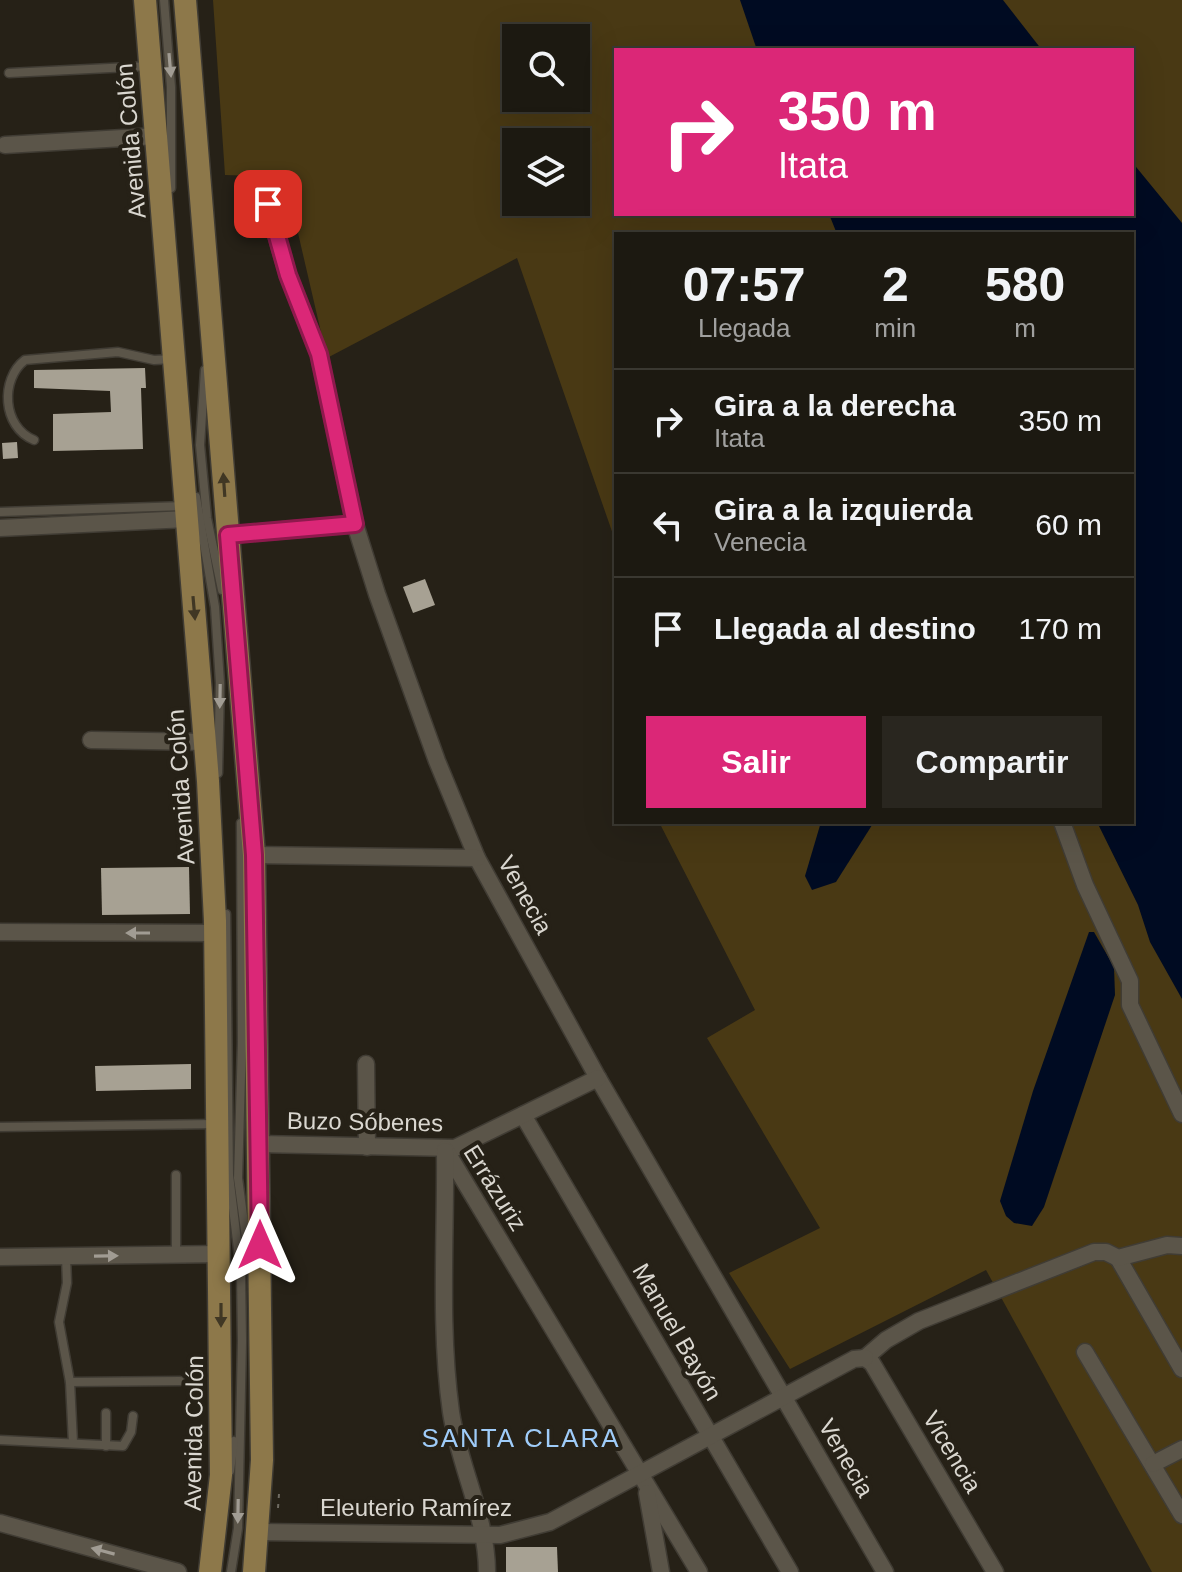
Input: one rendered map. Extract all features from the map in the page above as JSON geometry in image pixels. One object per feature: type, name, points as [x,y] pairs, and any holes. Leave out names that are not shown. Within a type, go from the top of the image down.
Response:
[{"type":"main road","name":"Avenida Colón","points":[[145,0],[205,742],[259,1144],[260,1532],[254,1572]]},
{"type":"main road","name":"Avenida Colón","points":[[185,0],[254,855],[234,940],[220,1124],[221,1475],[217,1533],[210,1572]]},
{"type":"street","points":[[5,145],[157,136]]},
{"type":"street","name":"Venecia","points":[[261,183],[288,275],[319,354],[355,524],[408,682],[477,858],[598,1078],[885,1572]]},
{"type":"street","points":[[0,528],[150,521],[186,512]]},
{"type":"street","points":[[228,535],[355,524]]},
{"type":"street","points":[[91,740],[205,742]]},
{"type":"street","points":[[1063,824],[1085,885],[1130,981],[1130,1005],[1182,1114]]},
{"type":"street","points":[[254,855],[477,858]]},
{"type":"street","points":[[0,932],[234,940]]},
{"type":"street","points":[[366,1064],[367,1147]]},
{"type":"street","name":"Buzo Sóbenes","points":[[259,1144],[445,1149],[461,1146],[598,1078]]},
{"type":"street","name":"Manuel Bayón","points":[[523,1115],[790,1572]]},
{"type":"street","name":"Errázuriz","points":[[445,1149],[699,1572]]},
{"type":"street","name":"Errázuriz","points":[[445,1149],[450,1401],[457,1442],[484,1535],[487,1572]]},
{"type":"street","name":"Eleuterio Ramírez","points":[[260,1532],[507,1535],[541,1526],[643,1479],[711,1437],[854,1359],[865,1358],[886,1340],[919,1321],[1094,1252],[1106,1252],[1118,1258],[1167,1245],[1182,1246]]},
{"type":"street","points":[[0,1257],[220,1254]]},
{"type":"street","points":[[1118,1258],[1182,1369]]},
{"type":"street","points":[[1085,1352],[1182,1515]]},
{"type":"street","name":"Vicencia","points":[[865,1358],[874,1366],[995,1572]]},
{"type":"street","points":[[1153,1464],[1182,1449]]},
{"type":"street","points":[[643,1479],[661,1572]]},
{"type":"street","points":[[0,1523],[178,1572]]},
{"type":"lane","points":[[164,0],[171,87],[171,186],[185,374],[198,520],[213,592],[218,653],[218,764],[234,940],[238,1178],[261,1368]]},
{"type":"lane","points":[[175,0],[204,344],[200,445],[207,518],[224,597],[240,802],[229,1175],[241,1274],[239,1511],[231,1572]]},
{"type":"lane","points":[[9,73],[151,66]]},
{"type":"lane","points":[[34,440],[15,428],[7,406],[9,378],[25,360],[118,352],[154,360],[175,359]]},
{"type":"lane","points":[[0,512],[186,512]]},
{"type":"lane","points":[[0,1127],[220,1124]]},
{"type":"lane","points":[[176,1175],[176,1255]]},
{"type":"lane","points":[[66,1256],[67,1283],[59,1322],[70,1382],[73,1443]]},
{"type":"lane","points":[[70,1382],[180,1381]]},
{"type":"lane","points":[[217,1533],[229,1481],[238,1405]]},
{"type":"lane","points":[[106,1413],[106,1446]]},
{"type":"lane","points":[[0,1440],[123,1446],[133,1416]]},
{"type":"lane","points":[[247,1572],[260,1532]]},
{"type":"shaded area","points":[[213,0],[1182,0],[1182,1572],[1152,1572],[986,1270],[790,1369],[729,1273],[820,1228],[707,1038],[755,1010],[660,824],[1134,824],[1134,232],[614,232],[614,537],[517,258],[327,358],[285,177],[225,175]]},
{"type":"water","points":[[740,0],[1003,0],[1040,48],[756,48]]},
{"type":"water","points":[[1134,164],[1182,223],[1182,999],[1150,942],[1138,905],[1098,824],[1134,824],[1134,232],[836,232],[830,216],[1134,216]]},
{"type":"water","points":[[820,824],[873,824],[836,882],[812,890],[805,876]]},
{"type":"water","points":[[1089,932],[1094,932],[1114,967],[1115,995],[1044,1207],[1032,1226],[1014,1223],[1006,1216],[1000,1201],[1033,1091]]},
{"type":"building","points":[[145,368],[146,388],[141,388],[143,449],[53,451],[53,414],[111,412],[110,391],[34,388],[34,370]]},
{"type":"building","points":[[17,442],[18,458],[3,459],[2,443]]},
{"type":"building","points":[[425,579],[435,605],[413,613],[403,587]]},
{"type":"building","points":[[189,867],[190,914],[102,915],[101,868]]},
{"type":"building","points":[[191,1064],[191,1089],[96,1091],[95,1066]]},
{"type":"building","points":[[506,1547],[557,1547],[558,1572],[506,1572]]},
{"type":"district","name":"SANTA CLARA","points":[[521,1438]]},
{"type":"route","points":[[260,1245],[254,855],[228,535],[355,524],[319,354],[288,275],[268,204]]}]
